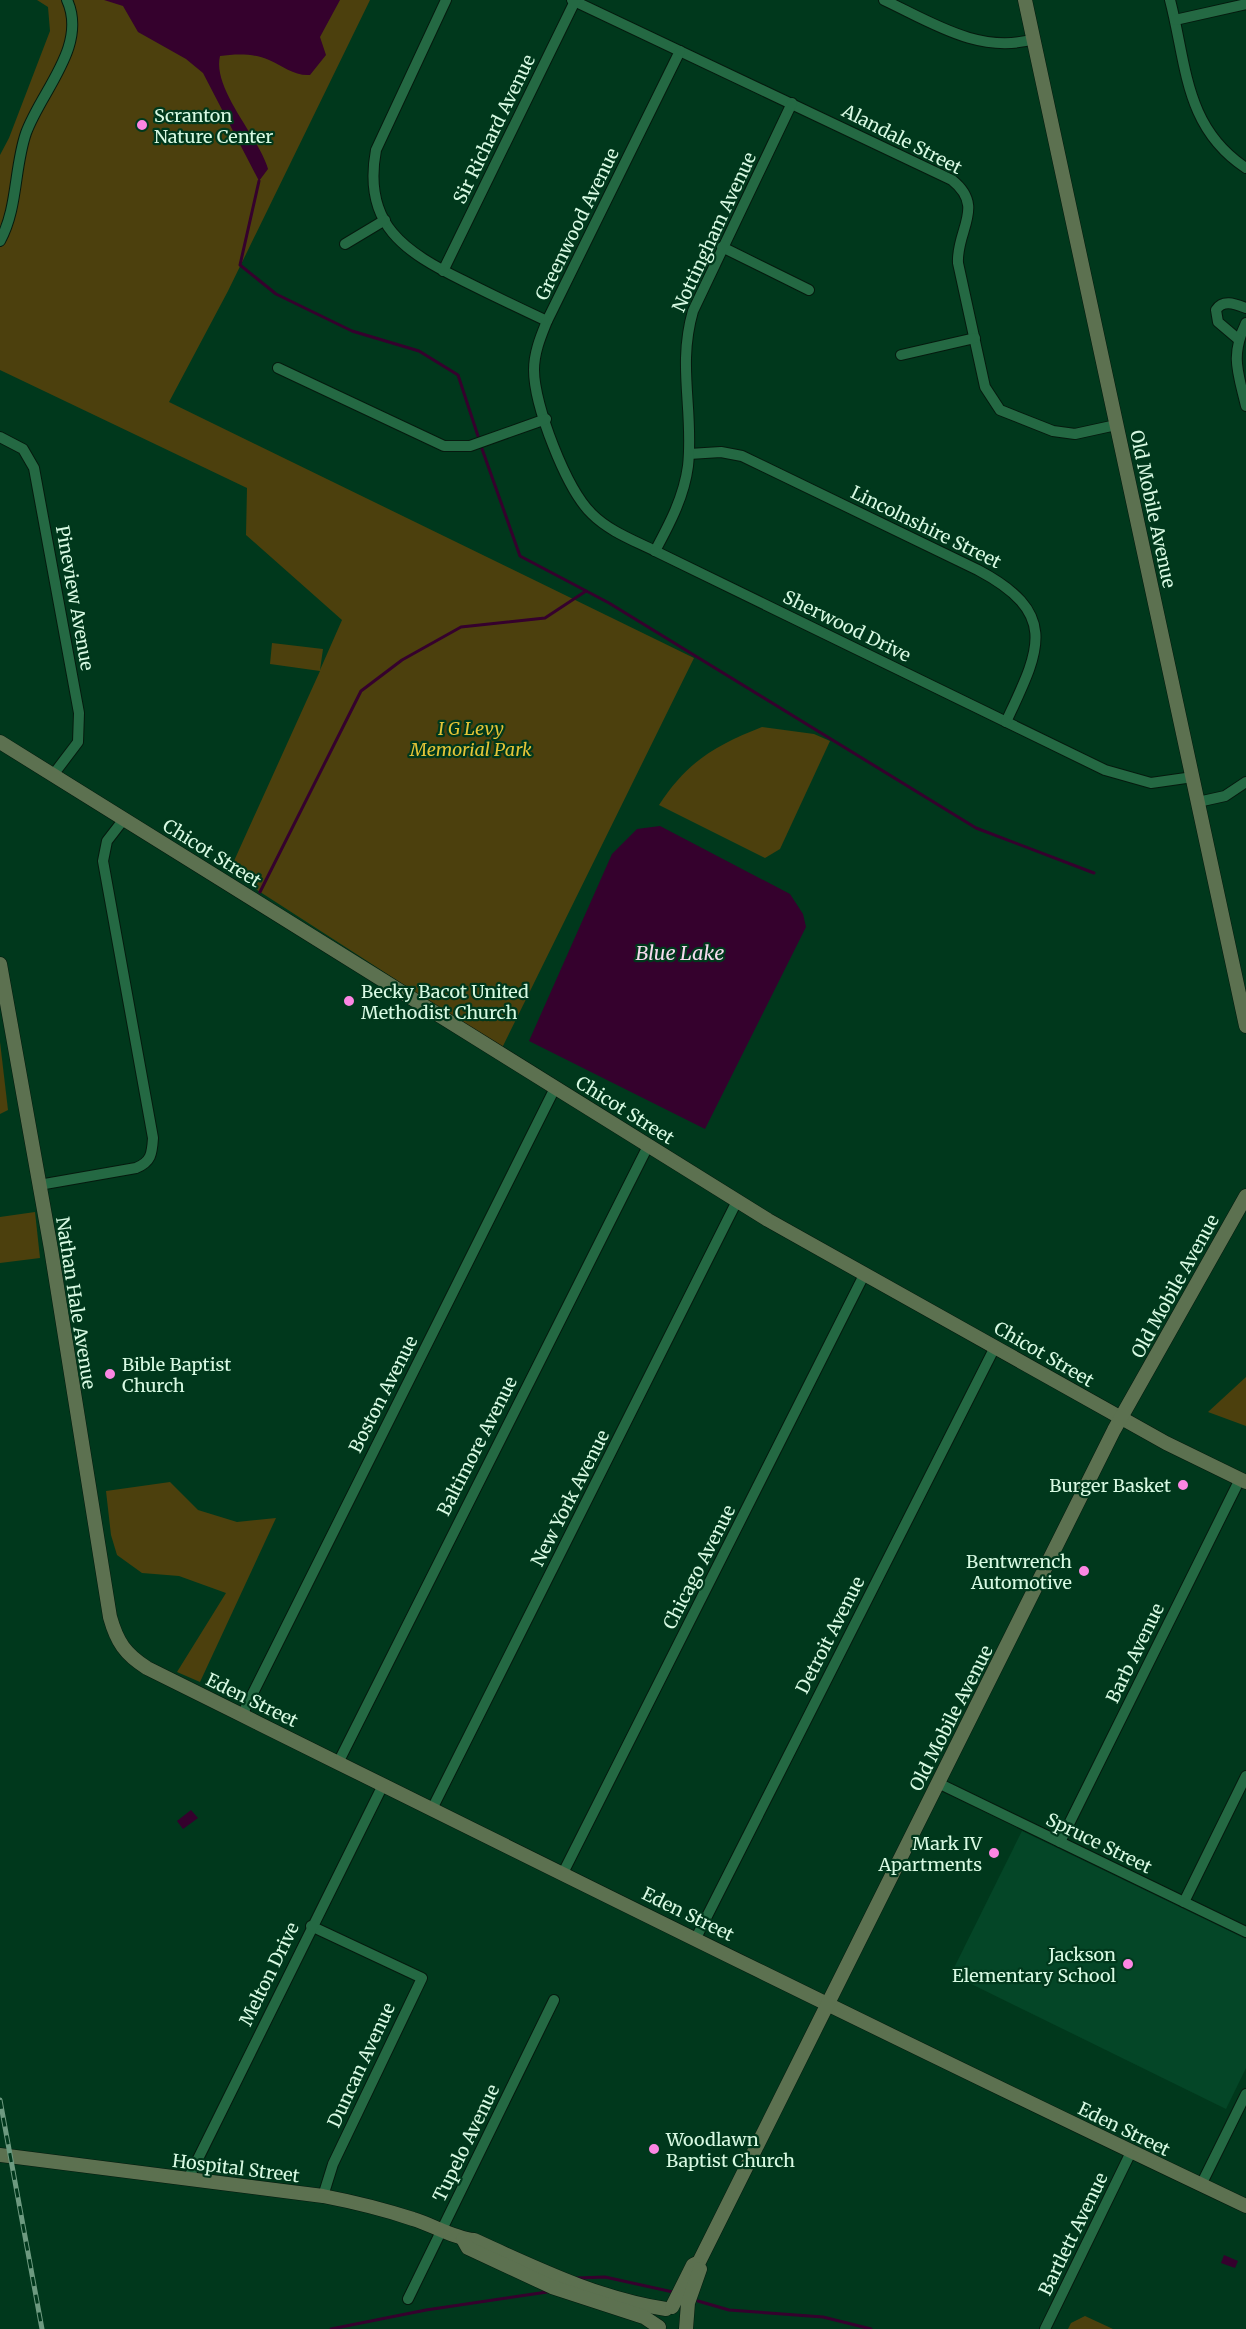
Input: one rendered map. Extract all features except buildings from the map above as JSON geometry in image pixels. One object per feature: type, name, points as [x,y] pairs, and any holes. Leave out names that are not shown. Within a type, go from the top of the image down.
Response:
[{"type":"street","points":[[0,241],[10,217],[26,135],[68,50],[72,26],[67,0]]},
{"type":"street","points":[[446,0],[376,150],[374,192],[385,220],[400,243],[417,257],[547,321]]},
{"type":"street","points":[[884,0],[969,39],[1003,43],[1034,39]]},
{"type":"street","name":"Old Mobile Avenue","points":[[1025,0],[1246,1026]]},
{"type":"street","points":[[1170,0],[1190,93],[1202,123],[1223,151],[1246,168]]},
{"type":"street","name":"Alandale Street","points":[[573,1],[937,171],[958,184],[964,192],[969,212],[959,245],[958,263],[986,387],[1000,410],[1012,417],[1063,433],[1075,434],[1116,425]]},
{"type":"street","name":"Sir Richard Avenue","points":[[443,271],[573,1]]},
{"type":"street","points":[[1175,20],[1246,4]]},
{"type":"street","name":"Greenwood Avenue","points":[[546,419],[536,390],[534,367],[539,340],[680,51]]},
{"type":"street","name":"Nottingham Avenue","points":[[655,551],[676,509],[689,454],[684,346],[693,311],[792,104]]},
{"type":"street","points":[[345,244],[385,220]]},
{"type":"street","points":[[722,247],[809,290]]},
{"type":"street","points":[[1238,339],[1218,322],[1216,310],[1220,304],[1227,303],[1246,308]]},
{"type":"street","points":[[1246,323],[1238,339],[1237,366],[1246,406]]},
{"type":"street","points":[[901,355],[975,338]]},
{"type":"street","points":[[278,368],[444,446],[470,446],[546,419]]},
{"type":"street","name":"Sherwood Drive","points":[[546,419],[565,475],[581,502],[601,522],[655,551],[1119,776],[1151,783],[1193,777]]},
{"type":"street","name":"Pineview Avenue","points":[[0,437],[23,449],[34,468],[79,713],[78,742],[53,775]]},
{"type":"street","name":"Lincolnshire Street","points":[[689,454],[721,452],[742,456],[978,570],[1011,590],[1030,613],[1036,643],[1032,667],[1006,722]]},
{"type":"street","name":"Chicot Street","points":[[0,742],[737,1201],[1121,1419],[1243,1481]]},
{"type":"street","points":[[1198,802],[1225,796],[1246,782]]},
{"type":"street","points":[[39,1185],[122,1171],[149,1161],[153,1138],[103,861],[107,842],[124,819]]},
{"type":"street","name":"Nathan Hale Avenue","points":[[0,964],[110,1617],[120,1645]]},
{"type":"street","name":"Boston Avenue","points":[[242,1715],[555,1088]]},
{"type":"street","name":"Baltimore Avenue","points":[[338,1763],[648,1146]]},
{"type":"street","name":"Old Mobile Avenue","points":[[659,2328],[659,2316],[669,2308],[693,2265],[699,2262],[1121,1419],[1246,1196]]},
{"type":"street","name":"New York Avenue","points":[[432,1809],[737,1201]]},
{"type":"street","name":"Chicago Avenue","points":[[563,1873],[864,1275]]},
{"type":"street","name":"Detroit Avenue","points":[[696,1938],[994,1347]]},
{"type":"street","name":"Barb Avenue","points":[[1060,1842],[1243,1481]]},
{"type":"street","name":"Eden Street","points":[[120,1645],[131,1658],[147,1668],[827,2004],[1246,2206]]},
{"type":"street","points":[[1184,1902],[1246,1776]]},
{"type":"street","name":"Spruce Street","points":[[938,1783],[1246,1932]]},
{"type":"street","name":"Melton Drive","points":[[188,2180],[311,1926],[383,1785]]},
{"type":"street","name":"Duncan Avenue","points":[[311,1926],[422,1978],[333,2164],[322,2196]]},
{"type":"street","name":"Tupelo Avenue","points":[[408,2299],[554,2000]]},
{"type":"street","points":[[1202,2185],[1246,2094]]},
{"type":"street","name":"Bartlett Avenue","points":[[1045,2329],[1131,2152]]},
{"type":"street","name":"Hospital Street","points":[[0,2155],[322,2196],[372,2206],[463,2239],[474,2240],[577,2285],[626,2300],[669,2308]]},
{"type":"street","name":"Hospital Street","points":[[463,2239],[468,2248],[552,2287],[644,2317],[659,2328]]},
{"type":"street","name":"Old Mobile Avenue","points":[[689,2325],[691,2292],[701,2268],[699,2262]]},
{"type":"street","name":"Old Mobile Avenue","points":[[669,2308],[681,2309],[689,2325]]},
{"type":"shaded area","points":[[1022,1831],[1246,1939],[1246,2068],[1226,2109],[951,1974]]},
{"type":"green space","name":"I G Levy Memorial Park","points":[[37,0],[370,0],[228,291],[169,402],[694,658],[502,1048],[229,872],[320,671],[270,664],[272,643],[323,649],[320,670],[342,620],[246,535],[247,488],[0,370],[0,155],[9,138],[50,31],[48,7]]},
{"type":"green space","points":[[762,727],[814,734],[830,741],[780,849],[765,858],[659,805],[691,766],[730,741]]},
{"type":"green space","points":[[0,1042],[8,1110],[0,1114]]},
{"type":"green space","points":[[35,1212],[40,1258],[0,1263],[0,1217]]},
{"type":"green space","points":[[1246,1377],[1246,1426],[1208,1412]]},
{"type":"green space","points":[[170,1482],[198,1510],[237,1522],[276,1518],[200,1682],[177,1672],[226,1593],[179,1576],[142,1573],[117,1555],[111,1535],[106,1491]]},
{"type":"green space","points":[[1085,2316],[1113,2329],[1068,2329],[1071,2323]]},
{"type":"water","points":[[104,0],[340,0],[320,37],[326,55],[310,75],[294,72],[257,56],[220,56],[219,69],[229,98],[256,142],[268,169],[259,181],[203,73],[186,59],[138,32],[123,6]]},
{"type":"water","name":"Blue Lake","points":[[660,826],[790,894],[803,914],[806,927],[705,1129],[529,1041],[612,854],[637,829]]},
{"type":"water","points":[[191,1810],[198,1818],[183,1829],[177,1821]]},
{"type":"water","points":[[1224,2255],[1238,2261],[1235,2268],[1221,2263]]},
{"type":"waterway","points":[[259,181],[240,265],[276,294],[352,331],[419,351],[458,375],[479,439]]},
{"type":"waterway","points":[[481,446],[520,556],[609,603],[976,828],[1094,873]]},
{"type":"waterway","points":[[260,892],[361,691],[402,660],[461,627],[545,618],[586,591]]},
{"type":"waterway","points":[[577,2278],[605,2277],[673,2292]]},
{"type":"waterway","points":[[331,2329],[426,2310],[547,2292]]},
{"type":"waterway","points":[[698,2301],[729,2310],[823,2317],[871,2329]]},
{"type":"railway","points":[[0,2100],[42,2329]]},
{"type":"place","name":"Scranton Nature Center","points":[[142,125]]},
{"type":"place","name":"Becky Bacot United Methodist Church","points":[[349,1001]]},
{"type":"place","name":"Bible Baptist Church","points":[[110,1374]]},
{"type":"place","name":"Burger Basket","points":[[1183,1485]]},
{"type":"place","name":"Bentwrench Automotive","points":[[1084,1571]]},
{"type":"place","name":"Mark IV Apartments","points":[[994,1853]]},
{"type":"place","name":"Jackson Elementary School","points":[[1128,1964]]},
{"type":"place","name":"Woodlawn Baptist Church","points":[[654,2149]]}]
